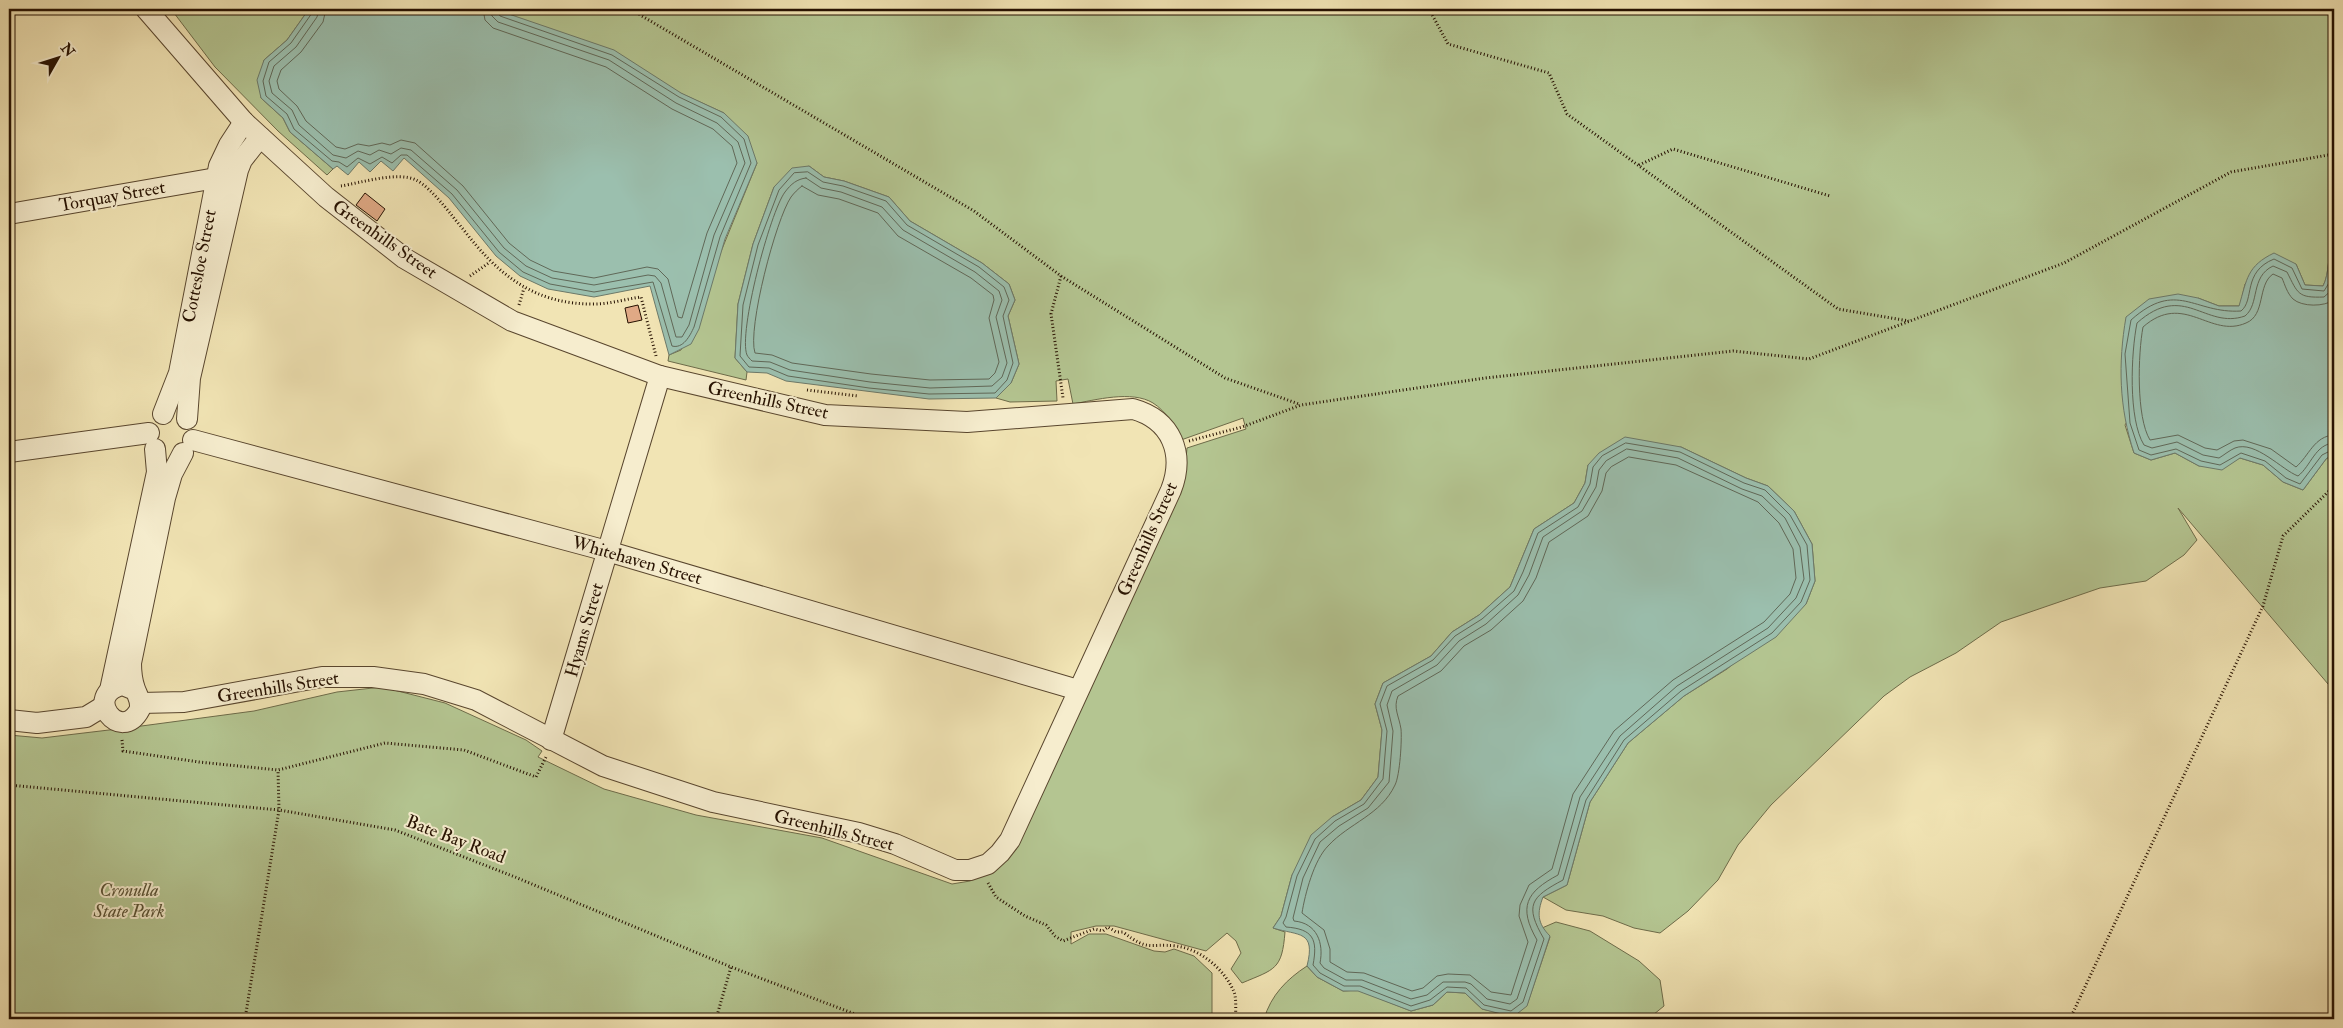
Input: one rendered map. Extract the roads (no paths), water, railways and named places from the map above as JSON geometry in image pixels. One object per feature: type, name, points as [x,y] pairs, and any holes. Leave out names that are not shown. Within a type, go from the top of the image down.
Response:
[{"type":"street","name":"Greenhills Street","points":[[138,697],[184,702],[322,677],[373,677],[424,684],[476,700],[604,766],[713,802],[859,833],[895,844],[955,870],[982,867],[1000,853],[1010,840],[1171,490],[1178,467],[1174,446],[1160,424],[1143,412],[1064,406],[967,422],[825,414],[659,369],[512,321],[404,258],[357,222],[244,122],[146,9]]},
{"type":"street","name":"Cottesloe Street","points":[[163,414],[179,372],[216,178],[222,157],[244,122]]},
{"type":"street","name":"Cottesloe Street","points":[[187,419],[190,378],[238,170],[242,160],[260,137]]},
{"type":"street","name":"Torquay Street","points":[[9,214],[216,178]]},
{"type":"street","name":"Hyams Street","points":[[551,740],[659,369]]},
{"type":"street","points":[[176,412],[187,419],[193,432],[188,446],[172,474],[165,498],[131,663],[140,709],[133,719],[122,722],[110,717],[107,698],[157,472],[152,441],[153,421],[163,414],[176,412]]},
{"type":"street","points":[[152,441],[165,455],[178,455],[188,446]]},
{"type":"street","points":[[9,452],[152,441]]},
{"type":"street","name":"Whitehaven Street","points":[[188,446],[607,551],[1078,690]]},
{"type":"street","points":[[9,720],[37,723],[86,717],[123,685],[138,697]]},
{"type":"water","points":[[309,9],[500,11],[614,50],[681,93],[724,113],[748,136],[757,163],[725,239],[699,329],[691,344],[669,355],[650,286],[594,297],[548,289],[520,276],[496,256],[449,198],[404,158],[393,171],[381,161],[370,172],[359,162],[348,175],[337,166],[333,169],[290,132],[283,118],[261,98],[257,80],[264,60],[287,40]]},
{"type":"water","points":[[809,166],[824,177],[844,181],[889,197],[910,221],[982,263],[1009,284],[1015,300],[1008,316],[1019,364],[1011,383],[996,398],[929,399],[786,381],[767,373],[747,372],[735,358],[738,304],[753,244],[774,187],[792,168]]},
{"type":"water","points":[[2334,235],[2334,453],[2326,459],[2303,490],[2283,482],[2263,465],[2240,458],[2222,470],[2199,466],[2175,453],[2151,460],[2134,453],[2125,419],[2121,385],[2123,334],[2126,317],[2149,299],[2178,294],[2198,298],[2219,306],[2239,306],[2249,274],[2258,263],[2274,253],[2296,264],[2305,285],[2323,286],[2328,270],[2331,238]]},
{"type":"water","points":[[1625,437],[1681,447],[1746,478],[1768,486],[1794,511],[1812,544],[1815,581],[1806,604],[1776,637],[1684,696],[1628,743],[1590,802],[1567,885],[1543,897],[1539,918],[1550,936],[1527,1006],[1513,1017],[1482,1009],[1465,993],[1447,992],[1433,1005],[1411,1011],[1358,991],[1343,991],[1317,977],[1307,966],[1309,946],[1307,940],[1298,934],[1273,928],[1281,916],[1292,875],[1311,835],[1332,817],[1361,800],[1378,777],[1382,730],[1375,704],[1383,683],[1431,656],[1452,632],[1479,615],[1510,587],[1534,529],[1574,503],[1585,483],[1588,465],[1599,453]]},
{"type":"park label","name":"Cronulla State Park","points":[[129,900]]}]
